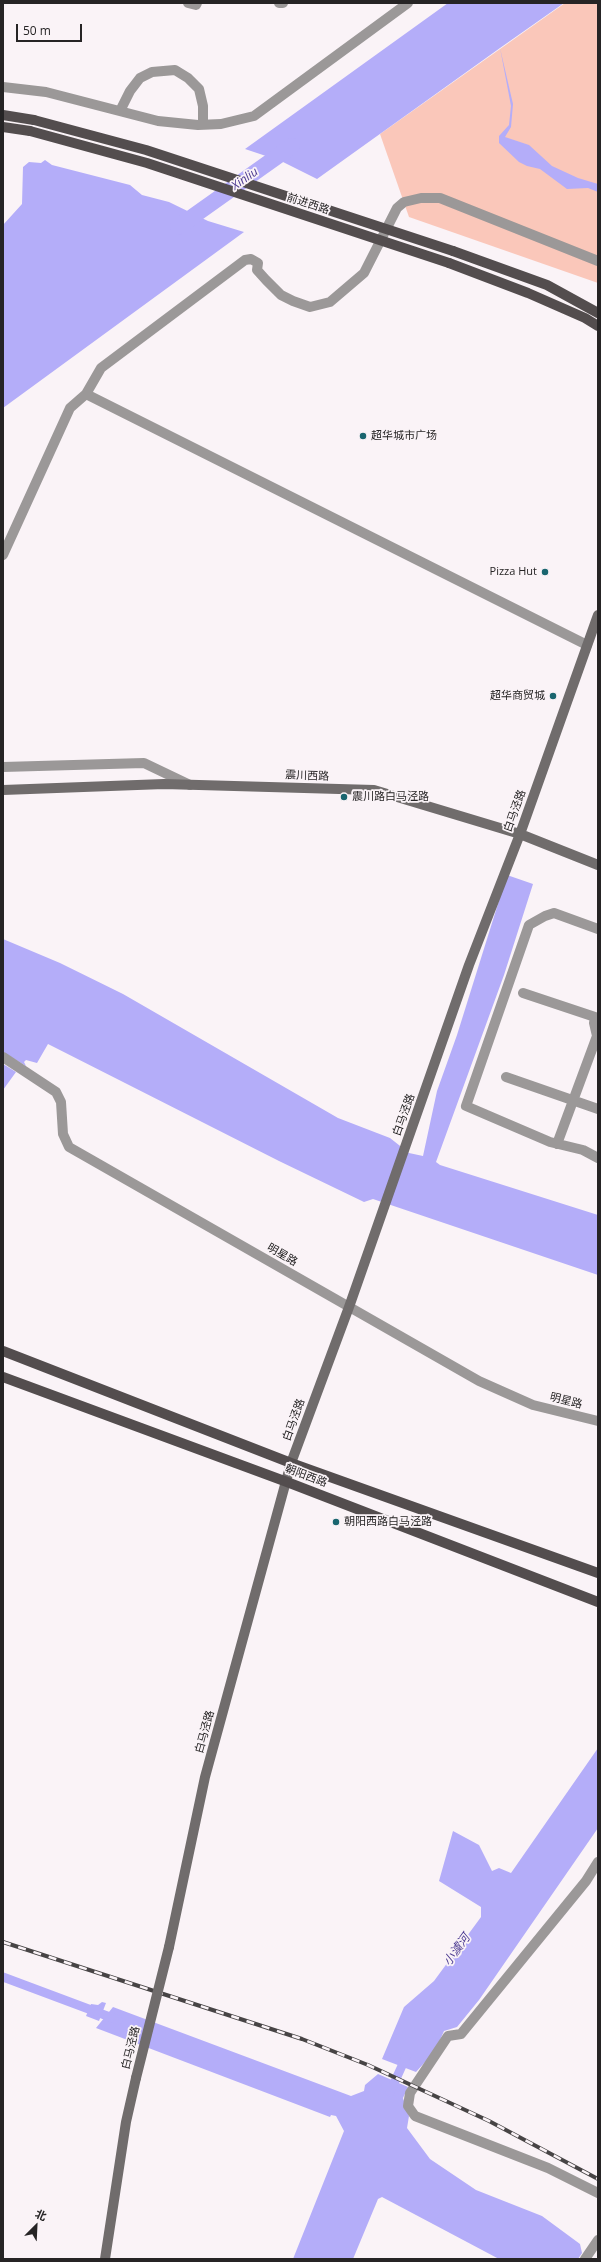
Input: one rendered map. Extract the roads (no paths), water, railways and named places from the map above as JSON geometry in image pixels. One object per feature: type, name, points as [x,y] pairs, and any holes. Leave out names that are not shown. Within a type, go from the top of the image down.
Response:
[{"type":"main road","name":"前进西路","points":[[3,115],[34,120],[146,150],[453,251],[547,285],[598,313]]},
{"type":"main road","name":"前进西路","points":[[3,128],[30,131],[147,163],[449,263],[528,293],[585,318],[598,326]]},
{"type":"main road","name":"白马泾路","points":[[105,2259],[126,2122],[169,1946],[205,1777],[291,1463],[349,1306],[469,966],[520,834],[598,615]]},
{"type":"main road","name":"震川西路","points":[[3,790],[190,785],[374,790],[520,834],[598,864]]},
{"type":"main road","name":"朝阳西路","points":[[3,1351],[291,1463],[598,1573]]},
{"type":"main road","name":"朝阳西路","points":[[3,1377],[287,1482],[598,1602]]},
{"type":"street","points":[[188,3],[196,5],[197,3]]},
{"type":"street","points":[[3,88],[46,92],[158,121],[203,125],[221,124],[254,116],[408,3]]},
{"type":"street","points":[[120,111],[130,91],[140,78],[152,72],[175,70],[188,78],[199,89],[203,106],[203,125]]},
{"type":"street","points":[[3,555],[70,408],[86,394],[101,368],[245,260],[251,259],[258,263],[257,270],[280,295],[310,307],[330,302],[364,273],[397,208],[404,202],[421,198],[440,198],[598,261]]},
{"type":"street","points":[[86,394],[587,645]]},
{"type":"street","points":[[3,767],[144,764],[190,785]]},
{"type":"street","points":[[598,929],[554,913],[529,925],[466,1106],[557,1144],[583,1150],[598,1158]]},
{"type":"street","points":[[523,993],[595,1017],[594,1023],[598,1036],[557,1144]]},
{"type":"street","name":"明星路","points":[[3,1057],[56,1092],[61,1102],[63,1134],[70,1147],[479,1381],[533,1405],[598,1421]]},
{"type":"street","points":[[506,1077],[598,1109]]},
{"type":"street","points":[[598,1862],[586,1881],[460,2034],[448,2036],[410,2093],[408,2106],[415,2116],[548,2168],[598,2193]]},
{"type":"street","points":[[588,2255],[598,2240]]},
{"type":"water","points":[[448,3],[564,3],[317,179],[281,161],[245,149]]},
{"type":"water","points":[[500,48],[513,104],[511,127],[505,137],[529,145],[552,166],[578,178],[598,184],[598,192],[588,188],[567,189],[540,169],[527,166],[519,162],[499,143],[499,136],[509,125],[511,106]]},
{"type":"water","points":[[45,160],[52,165],[130,185],[142,195],[169,202],[208,221],[244,232],[3,408],[3,225],[22,204],[23,167],[29,162],[41,163]]},
{"type":"water","points":[[507,875],[533,884],[504,975],[436,1162],[440,1165],[598,1215],[598,1275],[373,1199],[364,1202],[279,1161],[48,1044],[37,1063],[26,1060],[24,1062],[26,1066],[3,1052],[3,939],[60,963],[123,994],[338,1118],[390,1138],[409,1153],[423,1156],[437,1091],[457,1035]]},
{"type":"water","points":[[3,1064],[16,1072],[3,1090]]},
{"type":"water","points":[[598,1748],[598,1828],[479,2000],[457,2027],[444,2031],[435,2051],[416,2072],[382,2059],[404,2007],[434,1981],[481,1917],[481,1907],[439,1881],[453,1831],[479,1845],[492,1871],[499,1868],[511,1873]]},
{"type":"water","points":[[102,2002],[106,2003],[99,2021],[86,2016],[91,2004],[98,2005]]},
{"type":"water","points":[[113,2007],[351,2096],[364,2091],[365,2085],[378,2074],[408,2087],[403,2098],[409,2116],[407,2128],[430,2159],[476,2190],[542,2216],[580,2244],[582,2253],[578,2259],[499,2259],[382,2197],[378,2199],[353,2259],[293,2259],[344,2131],[336,2116],[331,2115],[330,2117],[96,2028]]},
{"type":"waterway","name":"Xinliu","points":[[178,227],[292,146]]},
{"type":"waterway","points":[[3,1977],[118,2020]]},
{"type":"waterway","name":"小澞河","points":[[390,2092],[406,2057]]},
{"type":"railway","points":[[3,1942],[302,2039],[368,2065],[489,2121],[598,2179]]},
{"type":"place","name":"超华城市广场","points":[[363,436]]},
{"type":"place","name":"Pizza Hut","points":[[545,572]]},
{"type":"place","name":"超华商贸城","points":[[553,696]]},
{"type":"place","name":"震川路白马泾路","points":[[344,797]]},
{"type":"place","name":"朝阳西路白马泾路","points":[[336,1522]]}]
